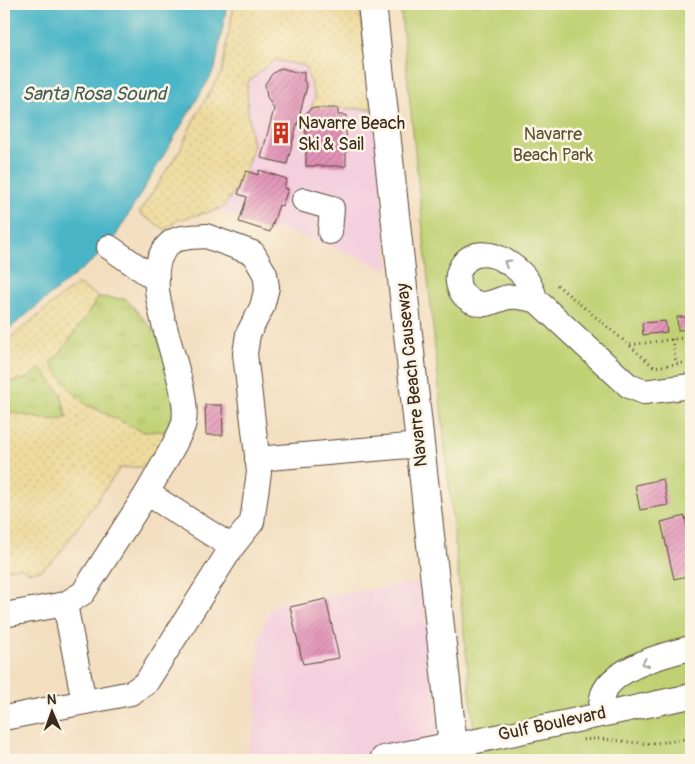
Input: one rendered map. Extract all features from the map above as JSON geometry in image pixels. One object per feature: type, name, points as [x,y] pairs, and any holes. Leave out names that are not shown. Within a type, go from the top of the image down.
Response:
[{"type":"main road","name":"Navarre Beach Causeway","points":[[372,4],[453,753]]},
{"type":"main road","name":"Gulf Boulevard","points":[[384,760],[453,753]]},
{"type":"street","points":[[304,200],[332,208],[330,232]]},
{"type":"street","points":[[4,615],[65,604],[83,593],[147,493],[184,422],[184,398],[157,294],[158,260],[169,244],[187,237],[206,236],[253,254],[264,274],[267,287],[262,306],[248,334],[245,354],[259,472],[252,522],[232,547],[146,683],[131,693],[4,718]]},
{"type":"street","points":[[109,247],[157,280]]},
{"type":"street","points":[[536,300],[623,381],[636,390],[652,392],[691,386]]},
{"type":"street","points":[[257,459],[420,445]]},
{"type":"street","points":[[147,493],[232,547]]},
{"type":"street","points":[[65,604],[84,702]]},
{"type":"street","points":[[600,714],[604,693],[613,680],[644,662],[691,648]]},
{"type":"street","name":"Gulf Boulevard","points":[[453,753],[600,714],[691,696]]},
{"type":"path","points":[[557,285],[654,367],[691,362]]},
{"type":"path","points":[[629,345],[691,337]]},
{"type":"path","points":[[672,340],[676,364]]},
{"type":"path","points":[[577,742],[607,738],[641,743],[660,743],[691,738]]},
{"type":"path","points":[[494,760],[513,754]]},
{"type":"shaded area","points":[[274,60],[305,66],[315,98],[312,108],[372,109],[389,270],[318,241],[230,215],[218,209],[223,208],[248,112],[247,83]]},
{"type":"shaded area","points":[[422,581],[439,740],[338,760],[249,760],[249,747],[255,727],[259,641],[266,616],[273,605]]},
{"type":"green space","name":"Navarre Beach Park","points":[[400,4],[691,4],[691,760],[477,760]]},
{"type":"green space","points":[[99,297],[126,299],[156,333],[178,401],[175,431],[143,432],[85,404],[68,387],[50,362],[58,356]]},
{"type":"green space","points":[[41,368],[61,394],[67,419],[53,421],[9,412],[4,415],[4,383],[28,378]]},
{"type":"sand","points":[[234,4],[360,4],[372,109],[311,108],[315,98],[305,66],[274,60],[247,83],[248,112],[253,148],[242,180],[223,208],[178,220],[166,230],[139,213],[181,148],[193,121],[222,71]]},
{"type":"sand","points":[[77,284],[99,297],[58,356],[50,362],[68,387],[85,404],[143,432],[175,431],[156,466],[120,468],[56,558],[41,570],[29,572],[20,567],[4,570],[4,415],[9,412],[52,421],[67,418],[61,394],[41,368],[28,378],[4,383],[4,343]]},
{"type":"water","name":"Santa Rosa Sound","points":[[4,4],[227,4],[215,69],[109,247],[4,333]]},
{"type":"building","name":"Navarre Beach Ski & Sail","points":[[281,68],[299,73],[304,71],[304,81],[307,86],[287,164],[261,158],[274,109],[267,97],[265,84],[272,74]]},
{"type":"building","points":[[311,108],[338,108],[338,115],[346,115],[346,166],[306,166],[306,114]]},
{"type":"building","points":[[259,170],[287,179],[284,188],[288,189],[282,206],[279,205],[270,232],[239,222],[247,197],[238,194],[246,171],[258,175]]},
{"type":"building","points":[[677,317],[691,317],[691,329],[678,330]]},
{"type":"building","points":[[665,321],[667,332],[643,335],[642,323]]},
{"type":"building","points":[[205,405],[222,405],[223,435],[206,435]]},
{"type":"building","points":[[663,479],[668,505],[640,510],[635,485]]},
{"type":"building","points":[[685,516],[691,546],[691,575],[674,579],[661,522]]},
{"type":"building","points":[[326,599],[339,658],[303,664],[290,607]]},
{"type":"place","name":"Navarre Beach Ski & Sail","points":[[281,133]]}]
